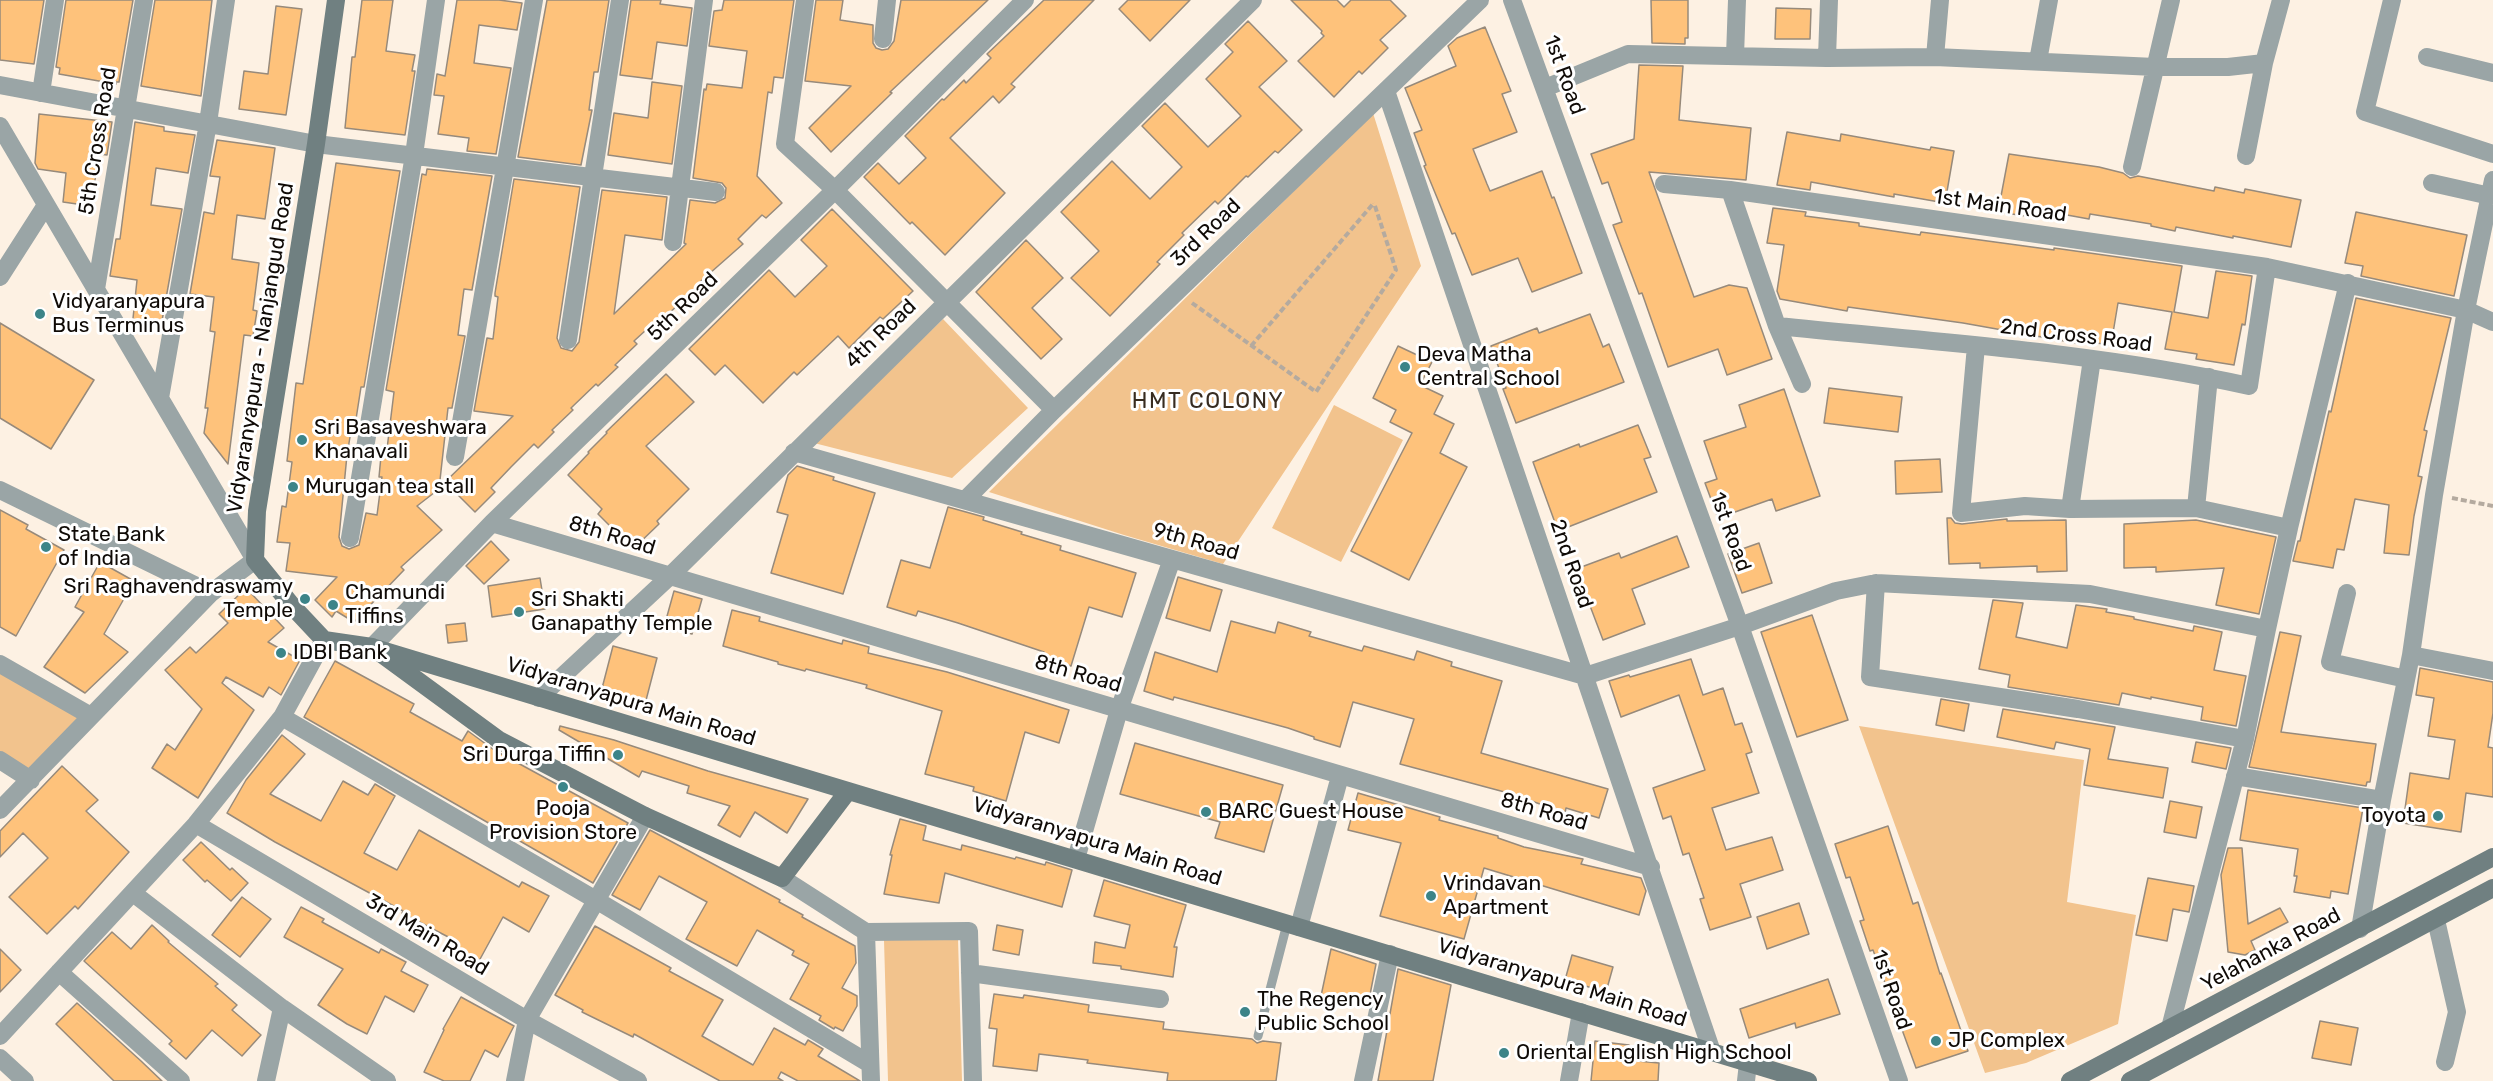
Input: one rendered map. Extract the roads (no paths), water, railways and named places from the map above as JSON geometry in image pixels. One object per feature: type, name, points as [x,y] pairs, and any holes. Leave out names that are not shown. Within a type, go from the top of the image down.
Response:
[{"type":"main road","name":"Vidyaranyapura - Nanjangud Road","points":[[255,560],[257,511],[316,144],[336,0]]},
{"type":"main road","points":[[255,560],[293,607],[324,640]]},
{"type":"main road","name":"Vidyaranyapura Main Road","points":[[324,640],[372,647],[1390,954],[1712,1052],[1747,1072],[1808,1081]]},
{"type":"main road","points":[[372,647],[499,740],[645,816],[782,878],[849,791]]},
{"type":"main road","name":"Yelahanka Road","points":[[2070,1081],[2493,857]]},
{"type":"main road","points":[[2130,1081],[2493,888]]},
{"type":"street","points":[[42,93],[55,0]]},
{"type":"street","name":"5th Cross Road","points":[[96,289],[144,0]]},
{"type":"street","points":[[160,398],[208,123],[226,0]]},
{"type":"street","points":[[350,538],[414,155],[435,0]]},
{"type":"street","points":[[455,457],[534,0]]},
{"type":"street","points":[[568,340],[591,177],[620,0]]},
{"type":"street","points":[[673,242],[704,0]]},
{"type":"street","points":[[805,0],[784,144],[835,190],[1054,410]]},
{"type":"street","points":[[883,39],[887,0]]},
{"type":"street","name":"5th Road","points":[[372,647],[492,523],[835,190],[1024,0]]},
{"type":"street","name":"4th Road","points":[[539,698],[669,577],[1253,0]]},
{"type":"street","name":"3rd Road","points":[[965,500],[1054,410],[1480,0]]},
{"type":"street","name":"1st Road","points":[[1512,0],[1740,626],[1899,1081]]},
{"type":"street","points":[[1735,56],[1737,0]]},
{"type":"street","points":[[1827,58],[1829,0]]},
{"type":"street","points":[[1935,57],[1940,0]]},
{"type":"street","points":[[2038,61],[2049,0]]},
{"type":"street","points":[[2132,167],[2171,0]]},
{"type":"street","points":[[2246,156],[2264,63],[2281,0]]},
{"type":"street","points":[[2392,0],[2366,112],[2493,154]]},
{"type":"street","points":[[1545,88],[1628,54],[1827,58],[1935,57],[2155,67],[2228,67],[2264,63]]},
{"type":"street","points":[[2427,57],[2493,73]]},
{"type":"street","points":[[0,85],[316,144],[716,192]]},
{"type":"street","name":"2nd Road","points":[[1386,91],[1712,1052]]},
{"type":"street","points":[[0,126],[255,560],[211,593],[0,810]]},
{"type":"street","points":[[2360,929],[2382,800],[2411,655],[2434,495],[2466,310],[2491,188],[2432,183]]},
{"type":"street","name":"1st Main Road","points":[[1664,184],[1730,190],[2266,267],[2466,310],[2493,322]]},
{"type":"street","points":[[1730,190],[1776,326],[1802,384]]},
{"type":"street","points":[[0,277],[46,205]]},
{"type":"street","name":"2nd Cross Road","points":[[1776,326],[2092,359],[2209,377],[2249,386],[2266,267]]},
{"type":"street","points":[[2170,1028],[2245,739],[2289,528],[2348,283]]},
{"type":"street","points":[[1976,346],[1961,513],[2025,506],[2070,509],[2196,508],[2289,528]]},
{"type":"street","points":[[2070,509],[2092,359]]},
{"type":"street","points":[[2196,508],[2209,377]]},
{"type":"street","name":"9th Road","points":[[794,452],[1585,676]]},
{"type":"street","points":[[0,490],[211,593]]},
{"type":"street","name":"8th Road","points":[[492,523],[1651,867]]},
{"type":"street","points":[[1076,859],[1119,710],[1172,559]]},
{"type":"street","points":[[1876,584],[1870,677],[2078,709],[2245,739]]},
{"type":"street","points":[[1585,676],[1740,626],[1836,591],[1876,584],[2090,594],[2267,629]]},
{"type":"street","points":[[2348,593],[2330,662],[2406,679]]},
{"type":"street","points":[[0,1036],[196,824],[282,717],[324,640]]},
{"type":"street","points":[[2411,655],[2493,670]]},
{"type":"street","points":[[0,664],[91,716]]},
{"type":"street","points":[[282,717],[597,900],[870,1073]]},
{"type":"street","points":[[0,760],[31,780]]},
{"type":"street","points":[[1293,925],[1340,776]]},
{"type":"street","points":[[2235,776],[2382,800]]},
{"type":"street","points":[[514,1081],[527,1020],[645,816]]},
{"type":"street","name":"3rd Main Road","points":[[196,824],[527,1020],[638,1081]]},
{"type":"street","points":[[782,878],[866,932],[969,932],[973,1081]]},
{"type":"street","points":[[133,893],[364,1073],[387,1081]]},
{"type":"street","points":[[2436,920],[2457,1012],[2445,1062]]},
{"type":"street","points":[[866,932],[870,1073]]},
{"type":"street","points":[[1363,1081],[1390,954]]},
{"type":"street","points":[[59,972],[181,1081]]},
{"type":"street","points":[[970,973],[1160,999]]},
{"type":"street","points":[[266,1081],[282,1008]]},
{"type":"street","points":[[1569,1081],[1581,1012]]},
{"type":"street","points":[[0,1058],[25,1081]]},
{"type":"lane","points":[[1258,1036],[1293,925]]},
{"type":"place","name":"Vidyaranyapura Bus Terminus","points":[[40,314]]},
{"type":"place","name":"Deva Matha Central School","points":[[1405,367]]},
{"type":"place","name":"Sri Basaveshwara Khanavali","points":[[302,440]]},
{"type":"place","name":"Murugan tea stall","points":[[293,487]]},
{"type":"place","name":"State Bank of India","points":[[46,547]]},
{"type":"place","name":"Sri Raghavendraswamy Temple","points":[[305,599]]},
{"type":"place","name":"Chamundi Tiffins","points":[[333,605]]},
{"type":"place","name":"Sri Shakti Ganapathy Temple","points":[[519,612]]},
{"type":"place","name":"IDBI Bank","points":[[281,653]]},
{"type":"place","name":"Sri Durga Tiffin","points":[[618,755]]},
{"type":"place","name":"Pooja Provision Store","points":[[563,787]]},
{"type":"place","name":"BARC Guest House","points":[[1206,812]]},
{"type":"place","name":"Toyota","points":[[2438,816]]},
{"type":"place","name":"Vrindavan Apartment","points":[[1431,896]]},
{"type":"place","name":"The Regency Public School","points":[[1245,1012]]},
{"type":"place","name":"JP Complex","points":[[1936,1041]]},
{"type":"place","name":"Oriental English High School","points":[[1504,1053]]},
{"type":"district","name":"HMT COLONY","points":[[1208,402]]}]
